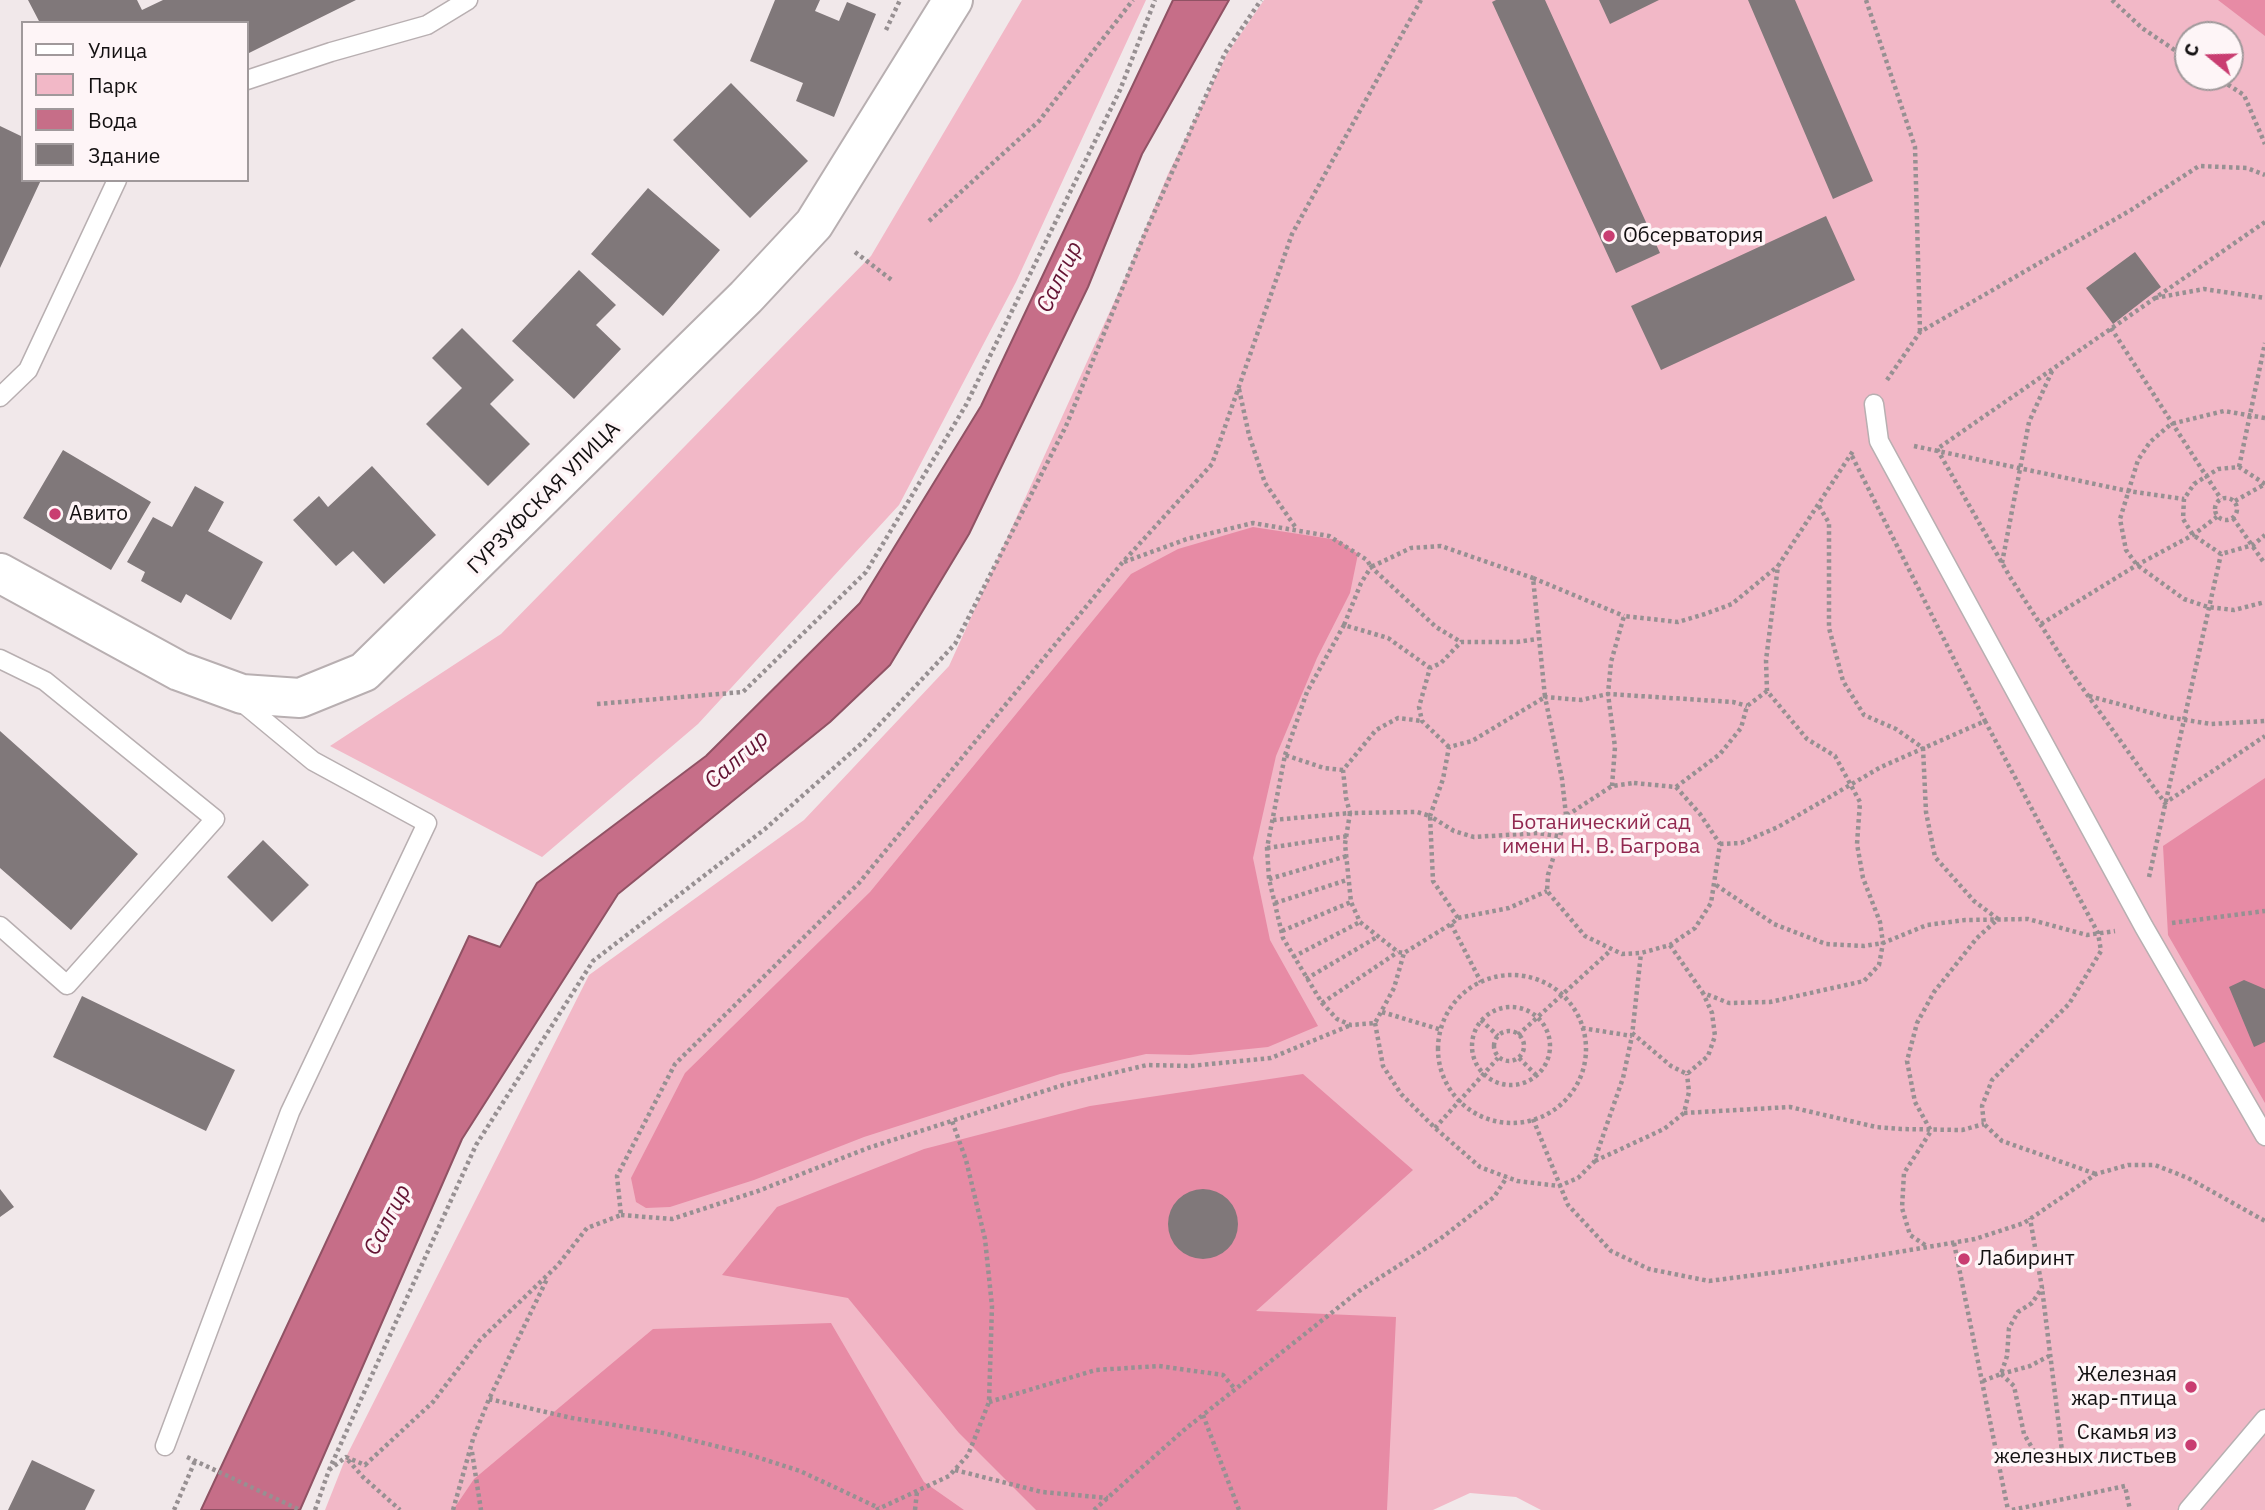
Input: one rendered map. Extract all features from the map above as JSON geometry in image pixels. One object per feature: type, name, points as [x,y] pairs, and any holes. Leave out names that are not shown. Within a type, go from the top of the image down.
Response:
[{"type":"main road","name":"ГУРЗУФСКАЯ УЛИЦА","points":[[0,573],[179,671],[243,694],[300,698],[365,672],[428,613],[746,297],[814,224],[953,0]]},
{"type":"lane","points":[[248,80],[331,52],[427,25],[468,0]]},
{"type":"lane","points":[[0,397],[28,370],[116,182]]},
{"type":"lane","points":[[1874,404],[1879,441],[2144,926],[2265,1136]]},
{"type":"lane","points":[[0,659],[45,681],[215,819],[66,985],[0,926]]},
{"type":"lane","points":[[164,1446],[290,1112],[426,823],[313,761],[223,687]]},
{"type":"lane","points":[[2188,1510],[2265,1419]]},
{"type":"path","points":[[884,36],[900,0]]},
{"type":"path","points":[[929,222],[1039,121],[1133,0]]},
{"type":"path","points":[[597,704],[743,692],[866,572],[966,405],[1120,90],[1155,0]]},
{"type":"path","points":[[316,1510],[329,1470],[476,1145],[593,961],[765,830],[863,742],[954,644],[1066,426],[1145,233],[1228,46],[1261,0]]},
{"type":"path","points":[[621,1216],[617,1176],[675,1064],[859,883],[1122,563],[1212,464],[1292,234],[1421,0]]},
{"type":"path","points":[[1866,0],[1915,146],[1920,332]]},
{"type":"path","points":[[2112,0],[2141,28],[2174,50]]},
{"type":"path","points":[[2238,91],[2244,95],[2265,144]]},
{"type":"path","points":[[1874,404],[1920,332],[2131,210],[2199,166],[2248,168],[2265,175]]},
{"type":"path","points":[[2109,329],[2265,221]]},
{"type":"path","points":[[1937,449],[2243,237]]},
{"type":"path","points":[[855,251],[894,281]]},
{"type":"path","points":[[2154,298],[2204,289],[2265,298]]},
{"type":"path","points":[[2109,329],[2204,475],[2221,499],[2235,501],[2265,484],[2239,467],[2218,469],[2204,475],[2184,499],[2183,519],[2193,535],[2221,554],[2253,545],[2265,535]]},
{"type":"path","points":[[2239,467],[2265,344]]},
{"type":"path","points":[[2002,563],[2029,422],[2053,368]]},
{"type":"path","points":[[1239,388],[1249,435],[1265,482],[1296,528]]},
{"type":"path","points":[[2265,418],[2250,413],[2224,411],[2171,424],[2150,442],[2138,460],[2120,519],[2126,550],[2137,565],[2184,599],[2208,607],[2234,610],[2265,602]]},
{"type":"path","points":[[1351,1025],[1337,1018],[1322,1003],[1293,957],[1282,932],[1269,878],[1267,848],[1285,755],[1307,692],[1344,625],[1361,583],[1371,567],[1411,548],[1441,546],[1533,578],[1624,616],[1678,622],[1732,604],[1778,566],[1852,455],[1858,440],[1937,449],[2128,491],[2184,499]]},
{"type":"path","points":[[1937,449],[2002,563],[2041,624],[2088,696],[2165,803]]},
{"type":"path","points":[[1852,455],[1985,721],[2098,933],[2101,951],[2069,1004],[1992,1080],[1982,1106],[1984,1124],[2002,1141],[2096,1174]]},
{"type":"path","points":[[2221,499],[2215,508],[2218,516],[2222,520],[2233,519]]},
{"type":"path","points":[[2233,519],[2238,509],[2235,501]]},
{"type":"path","points":[[1819,506],[1829,523],[1829,628],[1843,681],[1864,715],[1896,729],[1923,748]]},
{"type":"path","points":[[2041,624],[2137,565],[2193,535],[2218,516]]},
{"type":"path","points":[[2233,519],[2265,564]]},
{"type":"path","points":[[1122,563],[1187,539],[1247,524],[1296,528],[1329,536],[1371,567],[1436,627],[1461,642],[1517,642],[1537,639]]},
{"type":"path","points":[[2221,554],[2150,867],[2144,926],[2265,911]]},
{"type":"path","points":[[1703,993],[1729,1003],[1770,1002],[1864,981],[1880,965],[1883,943],[1880,922],[1863,878],[1857,844],[1860,802],[1835,756],[1807,739],[1767,691],[1766,660],[1778,566]]},
{"type":"path","points":[[1533,578],[1538,600],[1537,639],[1545,697],[1562,779],[1566,816],[1550,860],[1547,891],[1585,936],[1610,951],[1641,953],[1670,945],[1695,928],[1711,903],[1716,885],[1720,844],[1700,814],[1676,788],[1634,783],[1612,786],[1566,816]]},
{"type":"path","points":[[1612,786],[1615,747],[1608,694],[1611,662],[1624,616]]},
{"type":"path","points":[[1344,625],[1388,638],[1430,668]]},
{"type":"path","points":[[1449,747],[1422,721],[1419,707],[1430,668],[1441,663],[1461,642]]},
{"type":"path","points":[[1676,788],[1720,754],[1741,728],[1747,706],[1767,691]]},
{"type":"path","points":[[1449,747],[1472,741],[1545,697],[1581,699],[1608,694],[1733,702],[1747,706]]},
{"type":"path","points":[[2088,696],[2211,724],[2265,721]]},
{"type":"path","points":[[1401,952],[1360,922],[1351,902],[1347,880],[1350,813],[1343,770],[1376,730],[1398,718],[1422,721]]},
{"type":"path","points":[[1720,844],[1741,843],[1778,827],[1881,767],[1985,721]]},
{"type":"path","points":[[2165,803],[2265,736]]},
{"type":"path","points":[[1449,747],[1443,779],[1430,816],[1433,881],[1458,918]]},
{"type":"path","points":[[1923,748],[1926,812],[1935,857],[1974,901],[1998,919]]},
{"type":"path","points":[[1285,755],[1324,768],[1343,770]]},
{"type":"path","points":[[1273,820],[1350,813],[1417,812],[1430,816],[1454,831],[1474,837],[1538,833],[1558,836]]},
{"type":"path","points":[[1267,848],[1348,836]]},
{"type":"path","points":[[1269,878],[1347,856]]},
{"type":"path","points":[[1275,903],[1347,880]]},
{"type":"path","points":[[1716,885],[1774,924],[1826,944],[1864,946],[1883,943],[1927,925],[1998,919],[2028,919],[2087,934],[2098,933]]},
{"type":"path","points":[[1322,1003],[1458,918],[1509,908],[1547,891]]},
{"type":"path","points":[[1282,932],[1351,902]]},
{"type":"path","points":[[1931,1131],[1914,1102],[1907,1061],[1917,1023],[1934,992],[1977,939],[1998,919]]},
{"type":"path","points":[[1293,957],[1360,922]]},
{"type":"path","points":[[1451,924],[1481,982]]},
{"type":"path","points":[[1306,980],[1377,937]]},
{"type":"path","points":[[1670,945],[1703,993],[1712,1013],[1715,1036],[1709,1056],[1687,1074]]},
{"type":"path","points":[[1518,1035],[1610,951]]},
{"type":"path","points":[[1401,952],[1394,988],[1375,1023],[1382,1066],[1401,1094],[1435,1128],[1480,1167],[1507,1177],[1559,1186],[1578,1178],[1594,1162],[1664,1129],[1684,1113],[1790,1107],[1875,1127],[1931,1131],[1962,1130],[1984,1124]]},
{"type":"path","points":[[1594,1162],[1623,1078],[1632,1034],[1641,953]]},
{"type":"path","points":[[1511,975],[1537,979],[1563,992],[1578,1014],[1586,1040],[1584,1068],[1573,1092],[1553,1111],[1533,1119],[1500,1122],[1475,1113],[1454,1095],[1441,1071],[1438,1044],[1445,1017],[1461,995],[1481,982],[1511,975]]},
{"type":"path","points":[[1505,1007],[1519,1007],[1536,1017],[1549,1034],[1551,1049],[1548,1062],[1538,1077],[1530,1083],[1515,1084],[1502,1083],[1485,1074],[1472,1061],[1470,1046],[1473,1032],[1481,1020],[1505,1007]]},
{"type":"path","points":[[1382,1012],[1442,1030]]},
{"type":"path","points":[[1481,1020],[1498,1036]]},
{"type":"path","points":[[346,1457],[365,1465],[433,1402],[480,1340],[548,1275],[587,1228],[621,1216],[672,1219],[1063,1085],[1147,1065],[1190,1066],[1271,1058],[1351,1025],[1375,1023]]},
{"type":"path","points":[[1582,1028],[1632,1034],[1671,1066],[1687,1074]]},
{"type":"path","points":[[1509,1031],[1518,1035],[1522,1039],[1524,1050],[1519,1058],[1507,1062],[1498,1058],[1493,1049],[1498,1036],[1509,1031]]},
{"type":"path","points":[[1435,1128],[1462,1102],[1498,1058]]},
{"type":"path","points":[[1519,1058],[1538,1077]]},
{"type":"path","points":[[1684,1113],[1689,1092],[1687,1074]]},
{"type":"path","points":[[1533,1119],[1568,1205],[1611,1251],[1649,1269],[1709,1281],[1954,1243],[2012,1227],[2096,1174],[2128,1165],[2155,1165],[2188,1178],[2265,1221]]},
{"type":"path","points":[[489,1399],[572,1418],[663,1433],[744,1452],[800,1471],[878,1509],[949,1476],[968,1455],[989,1402],[992,1306],[985,1239],[966,1160],[952,1121]]},
{"type":"path","points":[[1928,1247],[1910,1235],[1902,1208],[1904,1173],[1931,1131]]},
{"type":"path","points":[[1094,1510],[1203,1415],[1359,1291],[1451,1231],[1494,1197],[1507,1177]]},
{"type":"path","points":[[2001,1374],[2014,1386],[2024,1434],[2038,1458],[2054,1460],[2062,1451],[2042,1288],[2030,1218]]},
{"type":"path","points":[[1954,1243],[2010,1510],[2125,1486],[2130,1510]]},
{"type":"path","points":[[453,1510],[471,1447],[489,1399],[548,1275]]},
{"type":"path","points":[[2001,1374],[2007,1356],[2009,1328],[2018,1312],[2032,1303],[2042,1288]]},
{"type":"path","points":[[1983,1381],[2030,1366],[2049,1356]]},
{"type":"path","points":[[989,1402],[1096,1370],[1159,1366],[1223,1375],[1235,1389]]},
{"type":"path","points":[[1203,1415],[1239,1510]]},
{"type":"path","points":[[471,1447],[481,1510]]},
{"type":"path","points":[[329,1470],[346,1457]]},
{"type":"path","points":[[346,1457],[363,1478],[400,1510]]},
{"type":"path","points":[[174,1510],[195,1461],[300,1510]]},
{"type":"path","points":[[955,1469],[1042,1492],[1108,1498]]},
{"type":"path","points":[[915,1510],[918,1491]]},
{"type":"green space","points":[[1022,0],[1146,0],[1016,282],[899,505],[698,724],[542,857],[330,746],[501,634],[871,256]]},
{"type":"green space","name":"Ботанический сад имени Н. В. Багрова","points":[[1264,0],[2265,0],[2265,1510],[1541,1510],[1516,1497],[1470,1493],[1433,1510],[325,1510],[346,1457],[589,975],[804,820],[949,666],[1125,278],[1168,174],[1227,54]]},
{"type":"shaded area","points":[[2218,0],[2265,0],[2265,36]]},
{"type":"shaded area","points":[[1253,527],[1338,540],[1358,554],[1350,593],[1317,658],[1276,756],[1253,858],[1270,940],[1318,1026],[1268,1047],[1190,1055],[1146,1054],[1060,1074],[864,1137],[754,1180],[670,1207],[646,1208],[636,1202],[631,1178],[685,1073],[870,892],[1131,574],[1178,549]]},
{"type":"shaded area","points":[[2265,778],[2265,1103],[2168,935],[2163,846]]},
{"type":"shaded area","points":[[1303,1074],[1413,1170],[1256,1311],[1396,1317],[1387,1510],[1036,1510],[959,1433],[848,1298],[722,1275],[777,1207],[924,1149],[1090,1106]]},
{"type":"shaded area","points":[[831,1323],[924,1482],[964,1510],[453,1510],[474,1479],[653,1329]]},
{"type":"water","name":"Салгир","points":[[1173,0],[1229,0],[1142,154],[1088,287],[969,534],[890,665],[830,722],[618,894],[462,1139],[300,1510],[201,1510],[469,936],[500,947],[537,883],[706,756],[860,603],[981,406]]},
{"type":"building","points":[[28,0],[137,0],[142,10],[163,0],[356,0],[248,54],[248,21],[39,21]]},
{"type":"building","points":[[775,0],[820,0],[815,11],[839,21],[847,2],[876,14],[834,117],[796,101],[803,83],[750,61]]},
{"type":"building","points":[[1545,0],[1660,253],[1616,273],[1492,2]]},
{"type":"building","points":[[1599,0],[1659,0],[1610,24]]},
{"type":"building","points":[[1748,0],[1795,0],[1873,181],[1833,199]]},
{"type":"building","points":[[731,83],[808,161],[750,218],[673,140]]},
{"type":"building","points":[[0,126],[21,136],[21,182],[40,182],[0,268]]},
{"type":"building","points":[[648,188],[720,250],[663,316],[591,254]]},
{"type":"building","points":[[1826,216],[1855,280],[1661,370],[1631,306]]},
{"type":"building","points":[[2135,252],[2161,287],[2113,324],[2086,288]]},
{"type":"building","points":[[579,270],[616,305],[596,325],[621,349],[574,399],[512,341]]},
{"type":"building","points":[[462,328],[514,380],[490,404],[530,444],[488,486],[426,424],[462,388],[432,358]]},
{"type":"building","points":[[63,450],[151,502],[111,570],[23,518]]},
{"type":"building","points":[[372,466],[436,535],[384,584],[353,551],[336,566],[293,520],[319,496],[328,507]]},
{"type":"building","points":[[195,486],[224,502],[208,531],[263,562],[231,620],[186,594],[181,603],[141,581],[145,572],[127,562],[153,517],[172,527]]},
{"type":"building","points":[[0,731],[138,854],[71,930],[0,868]]},
{"type":"building","points":[[263,840],[309,885],[272,922],[227,877]]},
{"type":"building","points":[[2244,980],[2265,989],[2265,1042],[2254,1047],[2229,987]]},
{"type":"building","points":[[82,996],[235,1070],[206,1131],[53,1057]]},
{"type":"building","points":[[0,1189],[14,1207],[0,1217]]},
{"type":"building","points":[[1196,1189],[1210,1189],[1223,1195],[1232,1204],[1238,1224],[1236,1237],[1228,1249],[1210,1259],[1196,1259],[1183,1253],[1174,1244],[1168,1231],[1168,1217],[1174,1204],[1183,1195]]},
{"type":"building","points":[[32,1460],[95,1490],[85,1510],[8,1510]]},
{"type":"place","name":"Обсерватория","points":[[1609,236]]},
{"type":"place","name":"Авито","points":[[55,514]]},
{"type":"place","name":"Лабиринт","points":[[1964,1259]]},
{"type":"place","name":"Железная жар-птица","points":[[2191,1387]]},
{"type":"place","name":"Скамья из железных листьев","points":[[2191,1445]]}]
